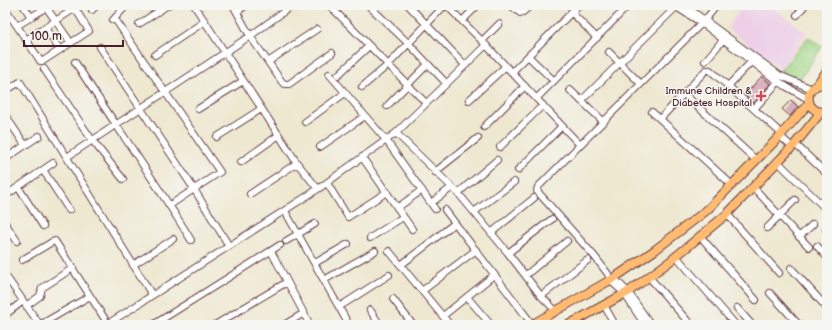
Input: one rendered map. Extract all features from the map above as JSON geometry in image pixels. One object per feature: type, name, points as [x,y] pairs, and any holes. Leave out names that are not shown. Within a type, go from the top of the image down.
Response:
[{"type":"main road","points":[[531,325],[655,250],[707,210],[781,135],[809,101],[813,88],[827,71]]},
{"type":"main road","points":[[813,88],[820,84],[827,86]]},
{"type":"main road","points":[[573,324],[604,304],[626,293],[649,277],[727,214],[824,112],[812,108],[809,101]]},
{"type":"street","points":[[23,5],[31,17]]},
{"type":"street","points":[[92,10],[97,5]]},
{"type":"street","points":[[127,5],[115,21],[166,92],[220,172],[170,205]]},
{"type":"street","points":[[139,24],[168,5]]},
{"type":"street","points":[[194,5],[261,109],[297,162],[318,189]]},
{"type":"street","points":[[233,5],[250,36],[282,82],[285,84],[289,84],[332,53]]},
{"type":"street","points":[[237,12],[246,5]]},
{"type":"street","points":[[67,157],[250,36],[293,5]]},
{"type":"street","points":[[329,5],[426,104]]},
{"type":"street","points":[[368,5],[408,43],[446,83]]},
{"type":"street","points":[[408,5],[465,65]]},
{"type":"street","points":[[362,87],[388,65],[446,5],[537,98],[580,145]]},
{"type":"street","points":[[462,21],[478,5]]},
{"type":"street","points":[[510,5],[520,13],[531,5]]},
{"type":"street","points":[[512,72],[579,5]]},
{"type":"street","points":[[537,98],[629,5]]},
{"type":"street","points":[[684,5],[723,40],[751,62],[778,82],[809,101]]},
{"type":"street","points":[[651,325],[626,293],[537,191],[538,187],[703,22],[717,5]]},
{"type":"street","points":[[797,15],[805,5]]},
{"type":"street","points":[[17,26],[48,6],[55,21],[71,43]]},
{"type":"street","points":[[581,101],[676,6],[703,22],[779,75],[813,88]]},
{"type":"street","points":[[5,8],[26,40],[40,61],[43,61],[89,31],[76,10],[72,10],[26,40]]},
{"type":"street","points":[[571,12],[597,38]]},
{"type":"street","points":[[155,55],[205,21]]},
{"type":"street","points":[[22,260],[55,241],[107,324],[318,189],[386,140],[426,104],[465,65],[499,24]]},
{"type":"street","points":[[45,28],[60,50]]},
{"type":"street","points":[[268,62],[318,29]]},
{"type":"street","points":[[705,60],[723,40]]},
{"type":"street","points":[[338,75],[369,46]]},
{"type":"street","points":[[100,47],[194,189],[229,246]]},
{"type":"street","points":[[609,52],[642,84]]},
{"type":"street","points":[[528,56],[554,81]]},
{"type":"street","points":[[75,62],[115,125],[170,205],[191,240]]},
{"type":"street","points":[[728,86],[751,62]]},
{"type":"street","points":[[387,106],[428,64]]},
{"type":"street","points":[[469,100],[506,66]]},
{"type":"street","points":[[44,69],[92,140],[123,179]]},
{"type":"street","points":[[660,119],[708,69],[827,174]]},
{"type":"street","points":[[329,74],[386,140],[433,206],[451,188]]},
{"type":"street","points":[[198,109],[243,81]]},
{"type":"street","points":[[754,109],[778,82]]},
{"type":"street","points":[[5,88],[10,88],[18,83],[21,83],[152,295]]},
{"type":"street","points":[[484,127],[525,86]]},
{"type":"street","points":[[570,90],[604,122]]},
{"type":"street","points":[[305,122],[345,93]]},
{"type":"street","points":[[684,94],[756,160]]},
{"type":"street","points":[[500,147],[543,105]]},
{"type":"street","points":[[217,137],[261,109]]},
{"type":"street","points":[[652,112],[732,185]]},
{"type":"street","points":[[5,115],[25,145]]},
{"type":"street","points":[[320,147],[365,116]]},
{"type":"street","points":[[518,170],[562,126]]},
{"type":"street","points":[[396,132],[451,188],[458,193],[556,311]]},
{"type":"street","points":[[241,162],[279,135]]},
{"type":"street","points":[[5,159],[39,136]]},
{"type":"street","points":[[435,172],[478,138]]},
{"type":"street","points":[[362,157],[412,229]]},
{"type":"street","points":[[458,193],[497,160]]},
{"type":"street","points":[[777,161],[827,210]]},
{"type":"street","points":[[250,194],[297,162]]},
{"type":"street","points":[[5,196],[53,163]]},
{"type":"street","points":[[43,170],[69,210]]},
{"type":"street","points":[[474,212],[514,182]]},
{"type":"street","points":[[327,183],[348,216],[387,192]]},
{"type":"street","points":[[18,187],[43,226]]},
{"type":"street","points":[[753,187],[809,247]]},
{"type":"street","points":[[397,208],[422,190]]},
{"type":"street","points":[[491,233],[534,198]]},
{"type":"street","points":[[767,228],[795,200]]},
{"type":"street","points":[[285,210],[349,325]]},
{"type":"street","points":[[445,210],[531,325]]},
{"type":"street","points":[[727,214],[779,273]]},
{"type":"street","points":[[370,238],[403,217]]},
{"type":"street","points":[[508,253],[552,219]]},
{"type":"street","points":[[5,223],[17,241]]},
{"type":"street","points":[[401,265],[455,223]]},
{"type":"street","points":[[286,241],[316,224]]},
{"type":"street","points":[[799,237],[813,224]]},
{"type":"street","points":[[700,236],[756,300]]},
{"type":"street","points":[[133,265],[173,239]]},
{"type":"street","points":[[526,275],[566,241]]},
{"type":"street","points":[[315,263],[348,244]]},
{"type":"street","points":[[153,325],[161,323],[280,245]]},
{"type":"street","points":[[817,246],[827,257]]},
{"type":"street","points":[[422,291],[476,250]]},
{"type":"street","points":[[271,251],[310,325]]},
{"type":"street","points":[[324,280],[375,251]]},
{"type":"street","points":[[389,251],[450,325]]},
{"type":"street","points":[[676,256],[734,323]]},
{"type":"street","points":[[542,296],[588,260]]},
{"type":"street","points":[[5,315],[40,296],[42,288],[73,268]]},
{"type":"street","points":[[791,268],[827,308]]},
{"type":"street","points":[[5,275],[40,325],[90,296]]},
{"type":"street","points":[[339,307],[389,275]]},
{"type":"street","points":[[443,316],[494,275]]},
{"type":"street","points":[[649,277],[691,325]]},
{"type":"street","points":[[215,325],[287,282]]},
{"type":"street","points":[[626,293],[645,325]]},
{"type":"street","points":[[770,294],[799,325]]},
{"type":"street","points":[[467,297],[491,325]]},
{"type":"street","points":[[393,299],[413,325]]},
{"type":"street","points":[[604,304],[615,325]]},
{"type":"street","points":[[737,308],[752,325]]},
{"type":"street","points":[[370,310],[380,325]]},
{"type":"street","points":[[284,325],[304,313]]},
{"type":"shaded area","points":[[744,5],[769,5],[807,33],[781,69],[727,28]]},
{"type":"green space","points":[[808,37],[822,47],[798,82],[780,71]]},
{"type":"building","points":[[762,76],[770,84],[754,103],[745,95]]},
{"type":"building","points":[[791,100],[798,107],[790,116],[782,109]]},
{"type":"place","name":"Immune Children & Diabetes Hospital","points":[[761,96]]}]
